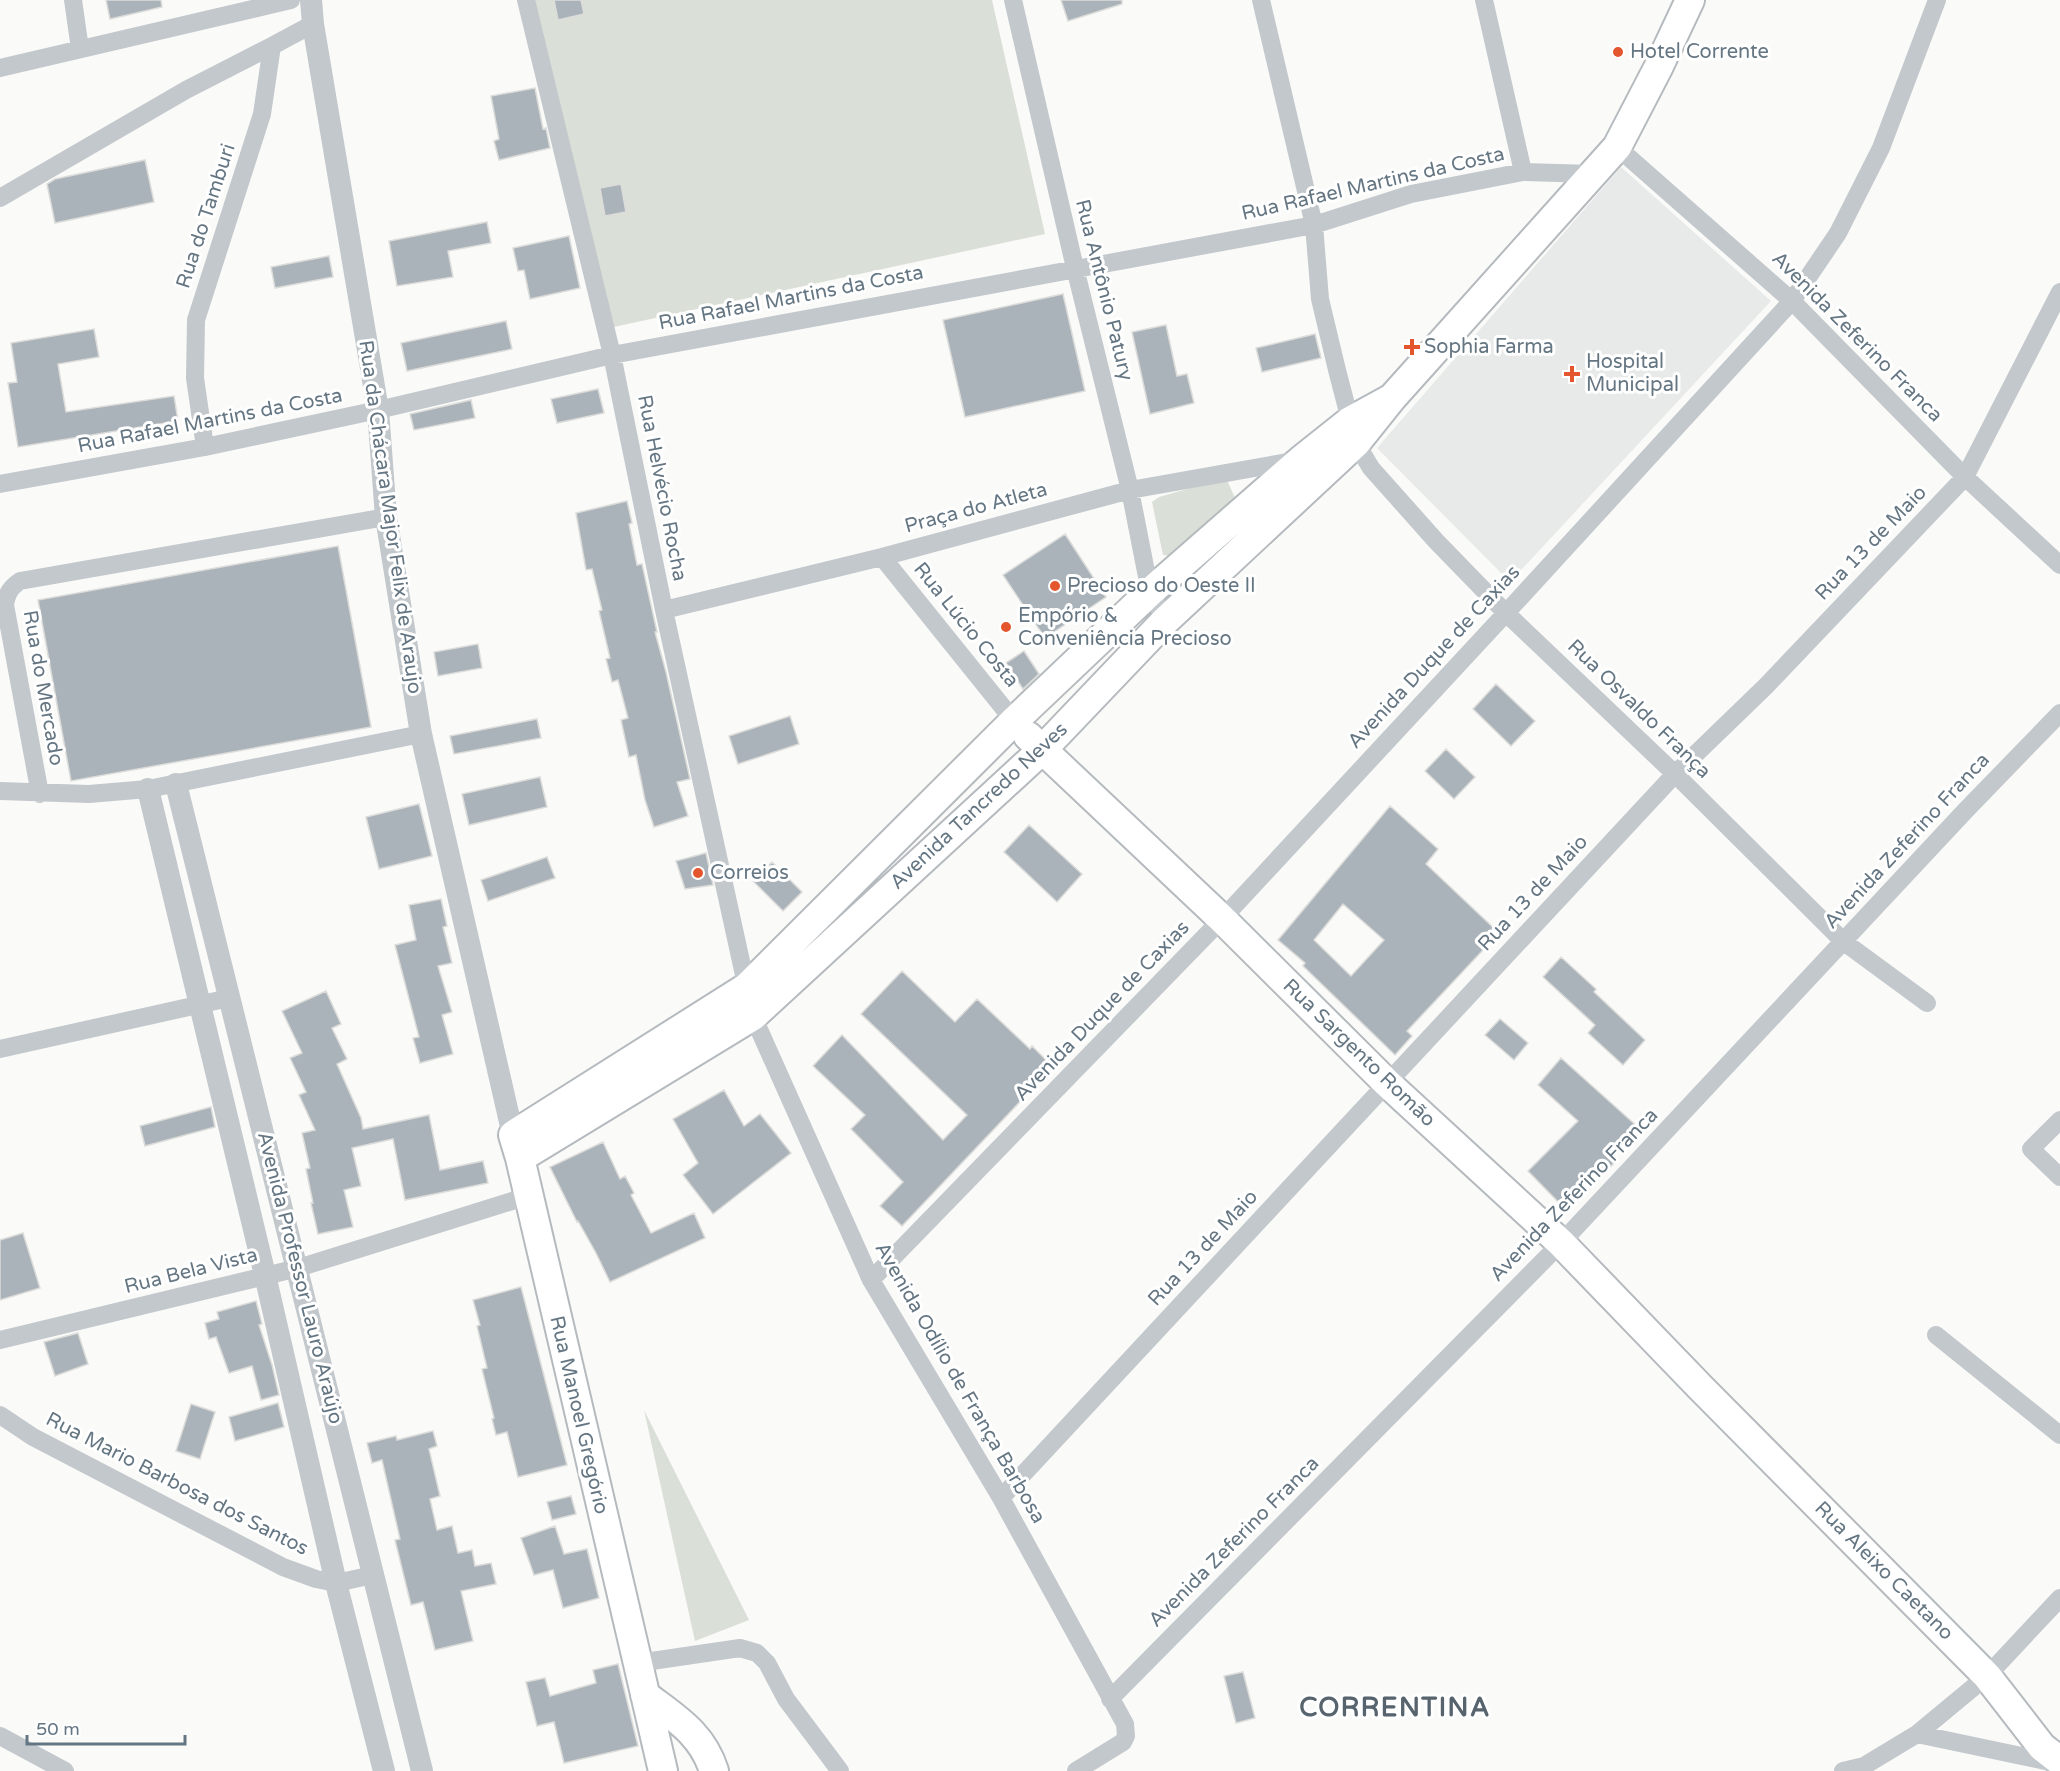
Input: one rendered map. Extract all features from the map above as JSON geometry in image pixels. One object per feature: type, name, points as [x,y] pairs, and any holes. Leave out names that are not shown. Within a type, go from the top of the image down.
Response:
[{"type":"main road","name":"Avenida Tancredo Neves","points":[[516,1147],[753,1016],[1042,750],[1166,620],[1353,432],[1392,398],[1617,147],[1690,0]]},
{"type":"main road","name":"Avenida Tancredo Neves","points":[[516,1147],[747,987],[1014,722],[1149,592],[1300,460],[1353,432]]},
{"type":"main road","name":"Rua Sargento Romão","points":[[1014,722],[1222,919],[1387,1083],[1561,1243],[1701,1388]]},
{"type":"main road","name":"Rua Manoel Gregório","points":[[516,1147],[663,1771]]},
{"type":"main road","name":"Rua Aleixo Caetano","points":[[1701,1388],[1988,1676],[2042,1747],[2060,1762]]},
{"type":"main road","points":[[645,1695],[691,1730],[701,1743],[714,1771]]},
{"type":"street","points":[[74,0],[80,49]]},
{"type":"street","points":[[0,68],[291,0]]},
{"type":"street","name":"Rua da Chácara Major Felix de Araujo","points":[[311,0],[313,24],[378,410],[386,517],[422,735],[516,1147]]},
{"type":"street","name":"Rua Helvécio Rocha","points":[[526,0],[612,355],[664,610],[747,987]]},
{"type":"street","name":"Rua Antônio Patury","points":[[1013,0],[1075,268],[1130,489],[1149,592]]},
{"type":"street","name":"Rua Osvaldo França","points":[[1261,0],[1314,225],[1320,299],[1353,432],[1371,468],[1436,541],[1506,613],[1675,774],[1844,942],[1927,1003]]},
{"type":"street","points":[[1484,0],[1523,172]]},
{"type":"street","name":"Avenida Duque de Caxias","points":[[871,1280],[1222,919],[1792,301],[1838,233],[1881,148],[1937,0]]},
{"type":"street","points":[[0,198],[186,90],[313,24]]},
{"type":"street","name":"Rua do Tamburi","points":[[205,447],[195,378],[196,320],[262,114],[272,46]]},
{"type":"street","name":"Avenida Zeferino Franca","points":[[1617,147],[1792,301],[1965,477],[2060,565]]},
{"type":"street","name":"Rua Rafael Martins da Costa","points":[[0,480],[205,447],[378,410],[612,355],[1314,225],[1411,194],[1523,172],[1592,174]]},
{"type":"street","name":"Rua 13 de Maio","points":[[1001,1498],[1675,774],[1766,686],[1965,477],[2060,292]]},
{"type":"street","name":"Praça do Atleta","points":[[664,610],[882,557],[1130,489],[1300,460]]},
{"type":"street","name":"Rua do Mercado","points":[[386,517],[20,581],[6,594],[5,605],[39,794],[89,794],[148,789],[422,735]]},
{"type":"street","name":"Rua Lúcio Costa","points":[[882,557],[1014,722]]},
{"type":"street","points":[[1149,592],[1166,620]]},
{"type":"street","name":"Avenida Zeferino Franca","points":[[1110,1699],[1561,1243],[2060,712]]},
{"type":"street","name":"Avenida Professor Lauro Araújo","points":[[176,784],[422,1771]]},
{"type":"street","name":"Avenida Professor Lauro Araújo","points":[[148,789],[266,1275],[336,1583],[384,1771]]},
{"type":"street","points":[[0,791],[39,794]]},
{"type":"street","name":"Avenida Odílio de França Barbosa","points":[[747,987],[753,1016],[871,1280],[1001,1498],[1125,1724],[1126,1736],[1123,1742],[1076,1771]]},
{"type":"street","points":[[0,1049],[229,998]]},
{"type":"street","points":[[2060,1120],[2031,1149],[2060,1177]]},
{"type":"street","name":"Rua Bela Vista","points":[[0,1340],[298,1268],[528,1196]]},
{"type":"street","points":[[1936,1335],[2060,1435]]},
{"type":"street","name":"Rua Mario Barbosa dos Santos","points":[[0,1415],[33,1437],[283,1567],[316,1579],[336,1583],[373,1575]]},
{"type":"street","points":[[1844,1771],[1863,1769],[1917,1734],[1988,1676],[2060,1599]]},
{"type":"street","points":[[638,1663],[740,1648],[757,1653],[767,1663],[786,1699],[842,1770]]},
{"type":"street","points":[[1917,1734],[2060,1762]]},
{"type":"street","points":[[0,1736],[65,1771]]},
{"type":"shaded area","points":[[531,0],[992,0],[1045,234],[609,328]]},
{"type":"shaded area","name":"Hospital Municipal","points":[[1621,167],[1771,301],[1510,582],[1377,448]]},
{"type":"shaded area","points":[[1226,478],[1236,500],[1172,556],[1163,555],[1152,502],[1159,497]]},
{"type":"shaded area","points":[[644,1410],[749,1620],[695,1641]]},
{"type":"building","points":[[106,0],[161,0],[162,7],[110,19]]},
{"type":"building","points":[[554,0],[581,0],[584,14],[558,20]]},
{"type":"building","points":[[1061,0],[1122,0],[1122,4],[1068,21]]},
{"type":"building","points":[[535,88],[543,129],[546,128],[550,148],[499,160],[494,141],[499,139],[491,96]]},
{"type":"building","points":[[145,160],[154,202],[55,223],[47,184],[55,179]]},
{"type":"building","points":[[621,184],[626,212],[605,216],[600,188]]},
{"type":"building","points":[[487,222],[491,243],[448,251],[453,277],[397,286],[389,241]]},
{"type":"building","points":[[569,236],[580,288],[530,299],[524,270],[518,271],[513,248]]},
{"type":"building","points":[[329,256],[333,277],[275,288],[271,267]]},
{"type":"building","points":[[1063,294],[1085,391],[965,417],[943,320]]},
{"type":"building","points":[[506,321],[512,349],[407,371],[401,343]]},
{"type":"building","points":[[1166,325],[1177,376],[1187,374],[1194,403],[1150,414],[1132,332]]},
{"type":"building","points":[[94,329],[99,357],[58,364],[66,412],[174,396],[178,421],[18,447],[8,383],[17,382],[11,343]]},
{"type":"building","points":[[1315,334],[1321,358],[1262,372],[1256,348]]},
{"type":"building","points":[[598,389],[604,413],[557,423],[551,399]]},
{"type":"building","points":[[471,400],[475,418],[414,430],[410,414]]},
{"type":"building","points":[[627,501],[637,565],[642,564],[657,632],[655,632],[690,779],[677,782],[688,816],[654,827],[645,800],[636,755],[629,757],[621,720],[628,718],[618,680],[612,682],[606,659],[610,658],[599,611],[602,610],[592,569],[586,570],[576,513]]},
{"type":"building","name":"Precioso do Oeste II","points":[[1065,534],[1106,597],[1045,638],[1003,575]]},
{"type":"building","points":[[338,546],[371,727],[71,781],[38,600]]},
{"type":"building","points":[[478,644],[482,668],[438,676],[434,652]]},
{"type":"building","points":[[1024,651],[1039,674],[1023,689],[1006,663]]},
{"type":"building","points":[[1496,684],[1535,721],[1511,746],[1473,709]]},
{"type":"building","points":[[790,716],[799,744],[738,764],[729,736]]},
{"type":"building","points":[[537,719],[541,738],[454,754],[450,736]]},
{"type":"building","points":[[1446,749],[1475,777],[1454,799],[1425,771]]},
{"type":"building","points":[[540,777],[547,807],[469,825],[462,794]]},
{"type":"building","points":[[419,804],[432,856],[379,869],[366,817]]},
{"type":"building","points":[[1390,806],[1438,849],[1426,864],[1499,933],[1407,1031],[1412,1036],[1395,1055],[1303,966],[1305,963],[1278,940]],"holes":[[[1343,904],[1384,940],[1351,976],[1314,940]]]},
{"type":"building","points":[[1029,825],[1082,874],[1057,902],[1004,852]]},
{"type":"building","name":"Correios","points":[[706,853],[713,885],[685,889],[676,861]]},
{"type":"building","points":[[547,857],[555,878],[488,901],[481,880]]},
{"type":"building","points":[[772,862],[802,892],[783,911],[753,881]]},
{"type":"building","points":[[441,899],[447,926],[443,927],[452,963],[438,966],[452,1012],[442,1015],[453,1054],[420,1063],[413,1038],[419,1037],[395,945],[416,940],[409,905]]},
{"type":"building","points":[[1561,957],[1596,989],[1594,992],[1645,1040],[1623,1065],[1588,1033],[1595,1025],[1543,977]]},
{"type":"building","points":[[902,971],[955,1022],[977,999],[1030,1049],[1032,1046],[1053,1067],[902,1226],[880,1206],[903,1182],[851,1129],[865,1115],[813,1066],[842,1035],[943,1140],[967,1115],[861,1014]]},
{"type":"building","points":[[326,991],[341,1024],[332,1028],[347,1059],[337,1064],[361,1118],[363,1129],[429,1115],[440,1170],[483,1161],[488,1183],[405,1200],[393,1139],[352,1148],[361,1186],[344,1190],[353,1227],[318,1234],[306,1169],[310,1168],[302,1133],[315,1130],[299,1095],[306,1092],[290,1058],[302,1053],[282,1011]]},
{"type":"building","points":[[1500,1019],[1528,1043],[1514,1060],[1485,1035]]},
{"type":"building","points":[[1561,1058],[1639,1128],[1613,1156],[1617,1160],[1567,1211],[1528,1171],[1578,1121],[1538,1085]]},
{"type":"building","points":[[724,1090],[744,1126],[760,1114],[791,1153],[713,1214],[683,1175],[698,1163],[673,1119]]},
{"type":"building","points":[[211,1107],[215,1127],[145,1146],[140,1126]]},
{"type":"building","points":[[603,1142],[620,1179],[625,1176],[634,1193],[631,1195],[651,1233],[694,1213],[705,1238],[610,1282],[550,1167]]},
{"type":"building","points":[[23,1233],[40,1288],[0,1300],[0,1240]]},
{"type":"building","points":[[521,1287],[567,1465],[518,1477],[507,1432],[496,1435],[482,1369],[487,1368],[477,1326],[480,1325],[473,1300]]},
{"type":"building","points":[[256,1301],[262,1324],[259,1325],[279,1395],[261,1400],[252,1366],[229,1373],[216,1337],[209,1339],[205,1323],[219,1319],[217,1312]]},
{"type":"building","points":[[78,1333],[88,1364],[55,1376],[44,1342]]},
{"type":"building","points":[[278,1403],[284,1427],[235,1441],[229,1417]]},
{"type":"building","points":[[191,1404],[215,1412],[200,1459],[176,1451]]},
{"type":"building","points":[[433,1431],[437,1446],[429,1449],[440,1496],[430,1499],[437,1530],[452,1526],[458,1553],[472,1550],[475,1566],[491,1563],[496,1584],[461,1591],[473,1641],[435,1650],[423,1602],[411,1605],[395,1540],[400,1539],[382,1460],[372,1463],[367,1443],[396,1436],[397,1440]]},
{"type":"building","points":[[571,1496],[576,1514],[552,1520],[547,1502]]},
{"type":"building","points":[[555,1526],[564,1554],[587,1549],[599,1598],[563,1608],[553,1570],[534,1575],[521,1538]]},
{"type":"building","points":[[618,1664],[638,1746],[564,1763],[554,1722],[537,1726],[526,1682],[545,1678],[550,1696],[596,1683],[593,1670]]},
{"type":"building","points":[[1243,1672],[1255,1718],[1236,1723],[1224,1676]]},
{"type":"place","name":"Hotel Corrente","points":[[1618,52]]},
{"type":"place","name":"Sophia Farma","points":[[1412,347]]},
{"type":"place","name":"Hospital Municipal","points":[[1572,374]]},
{"type":"place","name":"Precioso do Oeste II","points":[[1055,586]]},
{"type":"place","name":"Empório & Conveniência Precioso","points":[[1006,627]]},
{"type":"place","name":"Correios","points":[[698,873]]},
{"type":"district","name":"CORRENTINA","points":[[1395,1707]]}]
